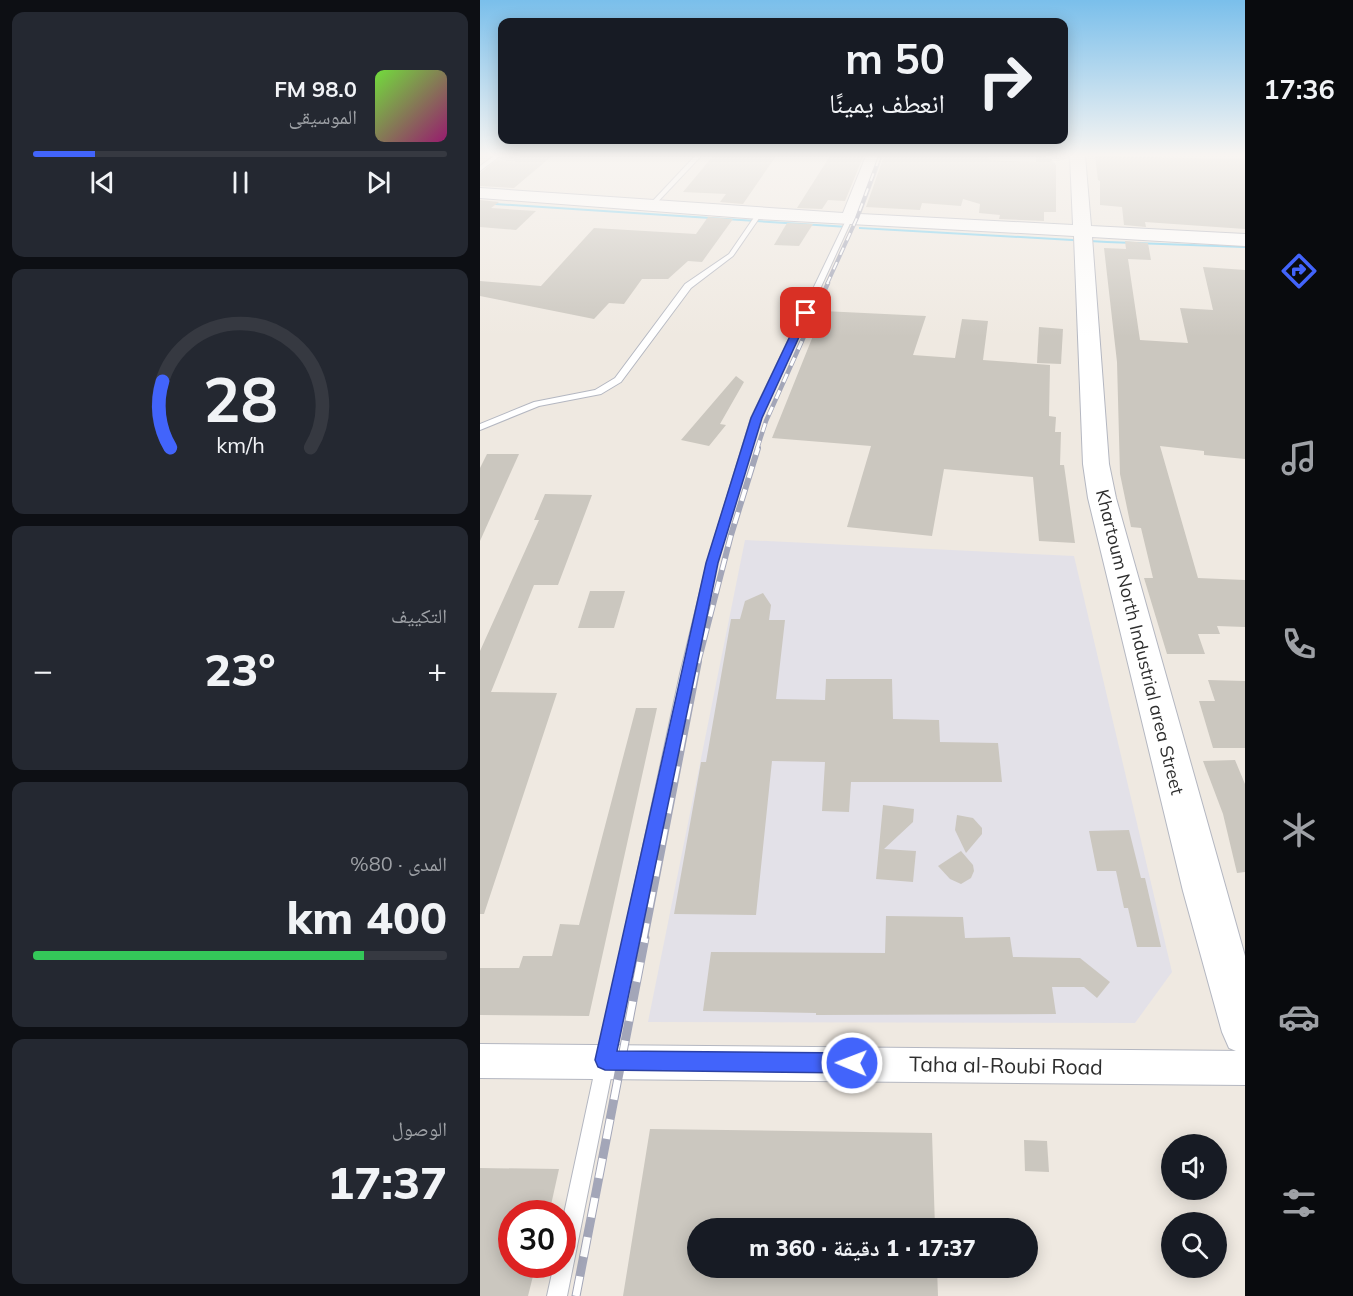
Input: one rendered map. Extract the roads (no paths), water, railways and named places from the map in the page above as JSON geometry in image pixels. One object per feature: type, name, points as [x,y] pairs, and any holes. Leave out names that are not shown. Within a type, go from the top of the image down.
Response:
[{"type":"street","points":[[733,216],[1084,237],[1245,240]]},
{"type":"street","points":[[847,224],[850,216]]},
{"type":"street","name":"Khartoum North Industrial area Street","points":[[1082,216],[1096,464],[1102,498],[1171,767],[1245,1032]]},
{"type":"street","name":"Taha al-Roubi Road","points":[[480,1061],[605,1060],[1245,1068]]},
{"type":"lane","points":[[480,427],[537,404],[598,392],[618,380],[688,286],[731,255],[755,219]]},
{"type":"lane","points":[[557,1296],[686,674],[726,514],[756,418],[847,224]]},
{"type":"waterway","points":[[687,216],[848,227]]},
{"type":"waterway","points":[[860,228],[1107,242],[1245,247]]},
{"type":"railway","points":[[827,284],[858,216]]},
{"type":"railway","points":[[757,449],[766,421],[828,283]]},
{"type":"railway","points":[[698,663],[731,535],[758,448]]},
{"type":"railway","points":[[644,939],[698,661]]},
{"type":"railway","points":[[576,1296],[645,938]]}]
